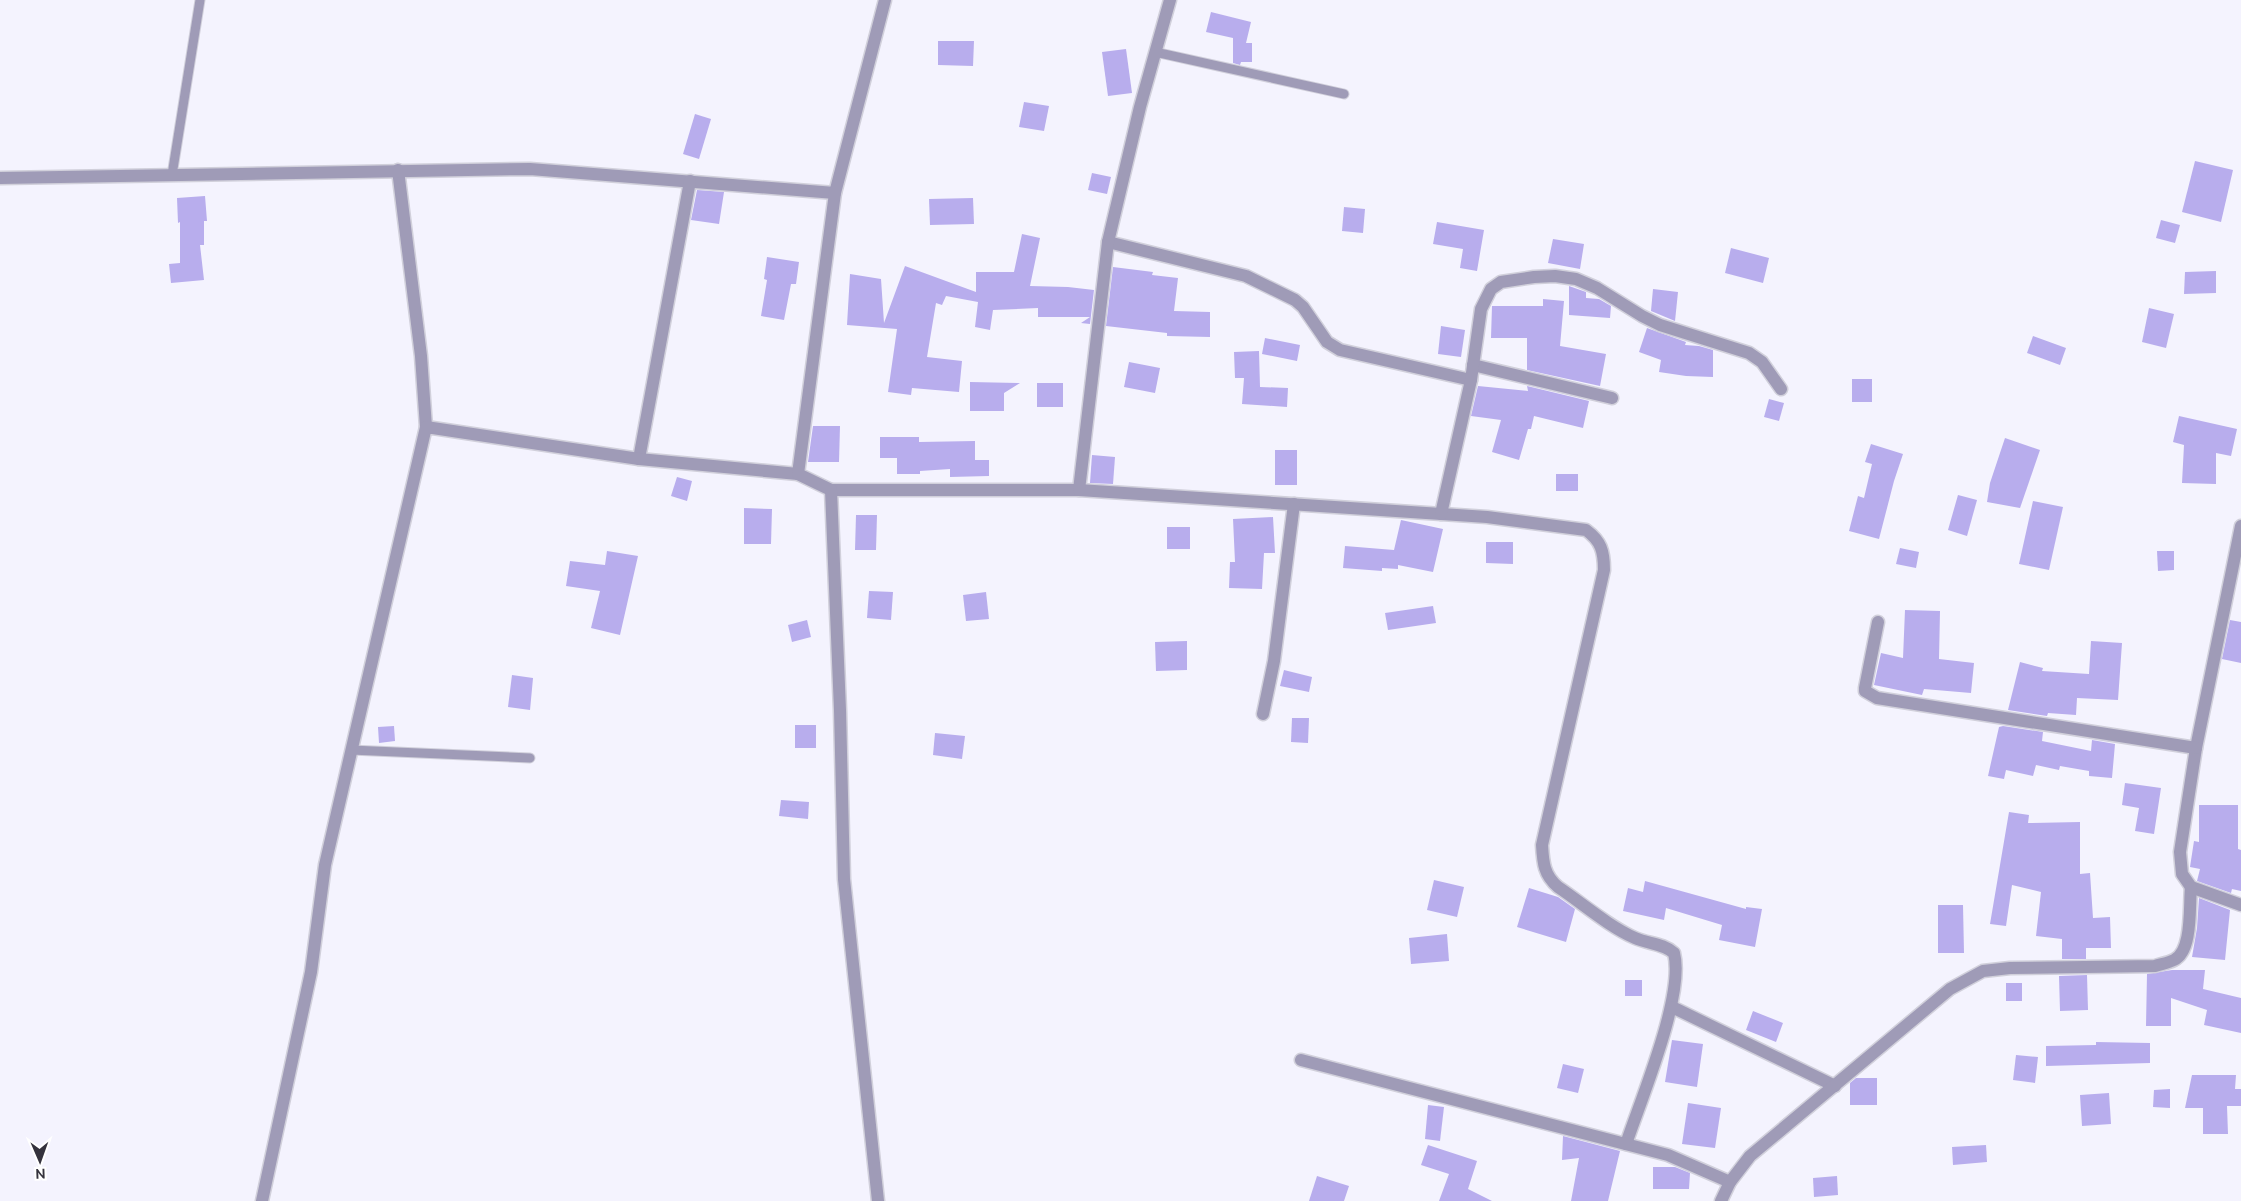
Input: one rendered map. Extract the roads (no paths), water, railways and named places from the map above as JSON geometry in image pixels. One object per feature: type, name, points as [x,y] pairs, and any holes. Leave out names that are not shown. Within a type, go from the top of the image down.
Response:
[{"type":"street","points":[[798,474],[835,193],[885,0]]},
{"type":"street","points":[[1079,490],[1108,242],[1155,52],[1170,0]]},
{"type":"street","points":[[0,178],[530,169],[835,193]]},
{"type":"street","points":[[262,1201],[311,972],[325,865],[426,427],[421,356],[398,170]]},
{"type":"street","points":[[639,459],[690,181]]},
{"type":"street","points":[[1108,242],[1246,276],[1295,300],[1303,307],[1327,342],[1340,350],[1471,380]]},
{"type":"street","points":[[1441,514],[1471,380],[1481,309],[1491,289],[1501,282],[1555,276],[1576,279],[1598,288],[1642,316],[1660,324],[1749,353],[1762,362],[1781,389]]},
{"type":"street","points":[[1473,365],[1612,398]]},
{"type":"street","points":[[426,427],[639,459],[798,474],[832,490],[1079,490],[1486,517],[1586,530],[1598,539],[1604,554],[1604,570],[1542,845],[1543,865],[1550,880],[1621,930],[1636,938],[1658,944],[1674,953],[1678,966],[1672,1007],[1626,1144]]},
{"type":"street","points":[[832,490],[844,880],[878,1201]]},
{"type":"street","points":[[1263,714],[1276,651],[1294,504]]},
{"type":"street","points":[[1720,1201],[1730,1182],[1750,1156],[1950,989],[1984,971],[2010,968],[2155,966],[2175,960],[2183,951],[2188,939],[2190,887],[2182,874],[2180,852],[2196,748],[2241,526]]},
{"type":"street","points":[[1878,622],[1865,688],[1865,691],[1877,698],[2196,748]]},
{"type":"street","points":[[2190,887],[2241,905]]},
{"type":"street","points":[[1672,1007],[1835,1086]]},
{"type":"street","points":[[1301,1060],[1668,1155],[1730,1182]]},
{"type":"lane","points":[[172,175],[200,0]]},
{"type":"lane","points":[[1155,52],[1344,94]]},
{"type":"lane","points":[[352,750],[530,758]]}]
